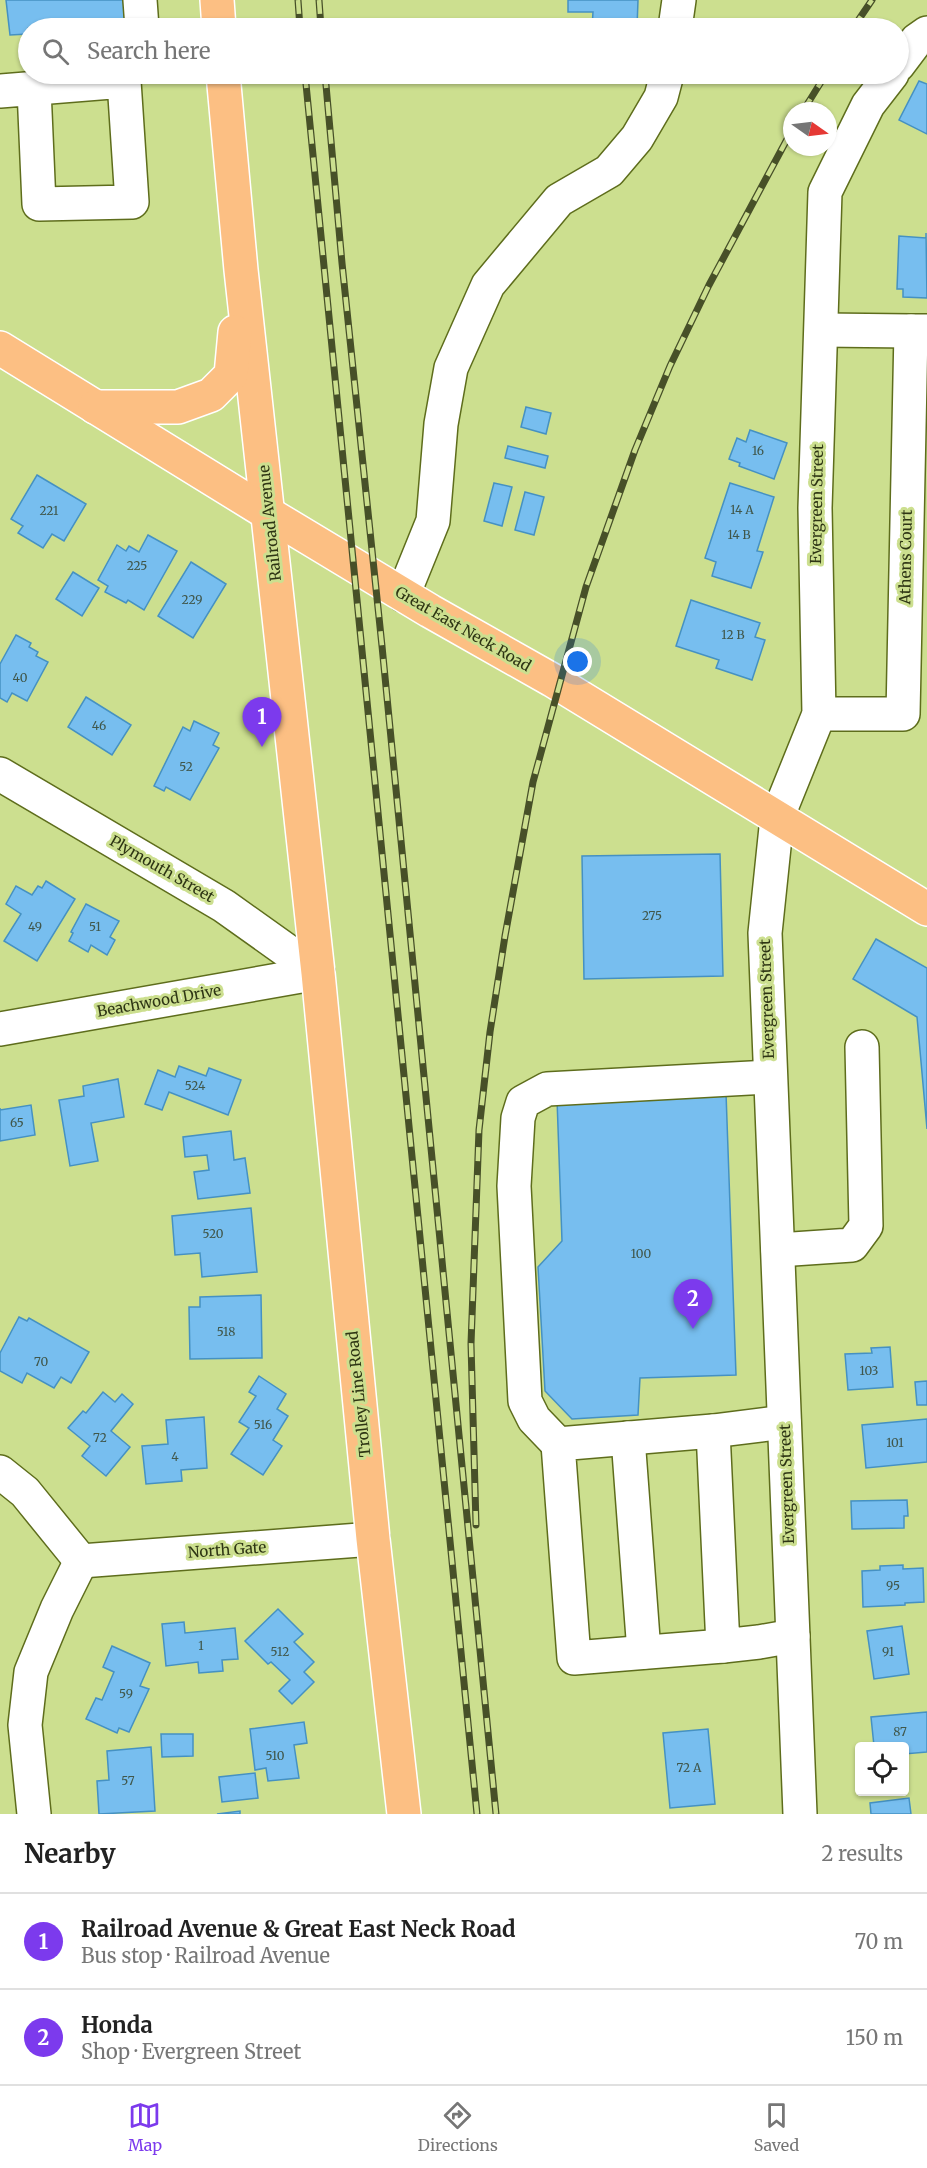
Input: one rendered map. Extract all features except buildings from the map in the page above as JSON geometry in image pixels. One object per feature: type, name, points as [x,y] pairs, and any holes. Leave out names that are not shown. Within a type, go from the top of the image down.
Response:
[{"type":"main road","points":[[217,0],[218,18]]},
{"type":"main road","name":"Railroad Avenue","points":[[224,84],[318,973]]},
{"type":"main road","points":[[95,407],[178,407],[211,395],[231,375],[242,270]]},
{"type":"main road","name":"Great East Neck Road","points":[[0,348],[269,514],[403,595],[552,680],[927,909]]},
{"type":"main road","name":"Trolley Line Road","points":[[318,973],[373,1539],[404,1814]]},
{"type":"street","points":[[140,0],[141,18]]},
{"type":"street","points":[[676,18],[679,0]]},
{"type":"street","points":[[909,51],[917,40],[927,33]]},
{"type":"street","points":[[0,92],[72,84]]},
{"type":"street","points":[[34,89],[39,204],[132,202],[126,84]]},
{"type":"street","points":[[403,595],[433,521],[441,424],[451,368],[488,285],[559,200],[609,171],[637,138],[661,97],[664,84]]},
{"type":"street","name":"Evergreen Street","points":[[800,1814],[765,933],[777,818],[819,714],[814,508],[822,330],[825,192],[868,105],[884,84]]},
{"type":"street","points":[[822,330],[919,331]]},
{"type":"street","name":"Athens Court","points":[[819,714],[903,714],[919,331]]},
{"type":"street","name":"Plymouth Street","points":[[0,774],[224,906],[318,973]]},
{"type":"street","name":"Beachwood Drive","points":[[0,1029],[318,973]]},
{"type":"street","points":[[778,1250],[852,1245],[866,1226],[862,1047]]},
{"type":"street","points":[[770,1077],[547,1089],[523,1102],[518,1118],[514,1186],[525,1401],[534,1419],[558,1444],[574,1658],[723,1646],[792,1636]]},
{"type":"street","points":[[558,1444],[713,1431],[784,1422]]},
{"type":"street","points":[[713,1431],[723,1646]]},
{"type":"street","points":[[628,1438],[644,1652]]},
{"type":"street","points":[[0,1472],[25,1492],[81,1561],[57,1609],[31,1672],[26,1725],[34,1814]]},
{"type":"street","name":"North Gate","points":[[81,1561],[373,1539]]},
{"type":"railway","points":[[298,0],[299,18]]},
{"type":"railway","points":[[319,0],[320,18]]},
{"type":"railway","points":[[860,18],[872,0]]},
{"type":"railway","points":[[306,84],[477,1814]]},
{"type":"railway","points":[[326,84],[496,1814]]},
{"type":"railway","points":[[809,102],[820,84]]},
{"type":"railway","points":[[476,1525],[471,1344],[479,1130],[490,1032],[533,782],[586,587],[635,450],[670,366],[709,285],[783,147]]},
{"type":"place","name":"Railroad Avenue & Great East Neck Road","points":[[262,747]]},
{"type":"place","name":"Honda","points":[[693,1329]]}]
